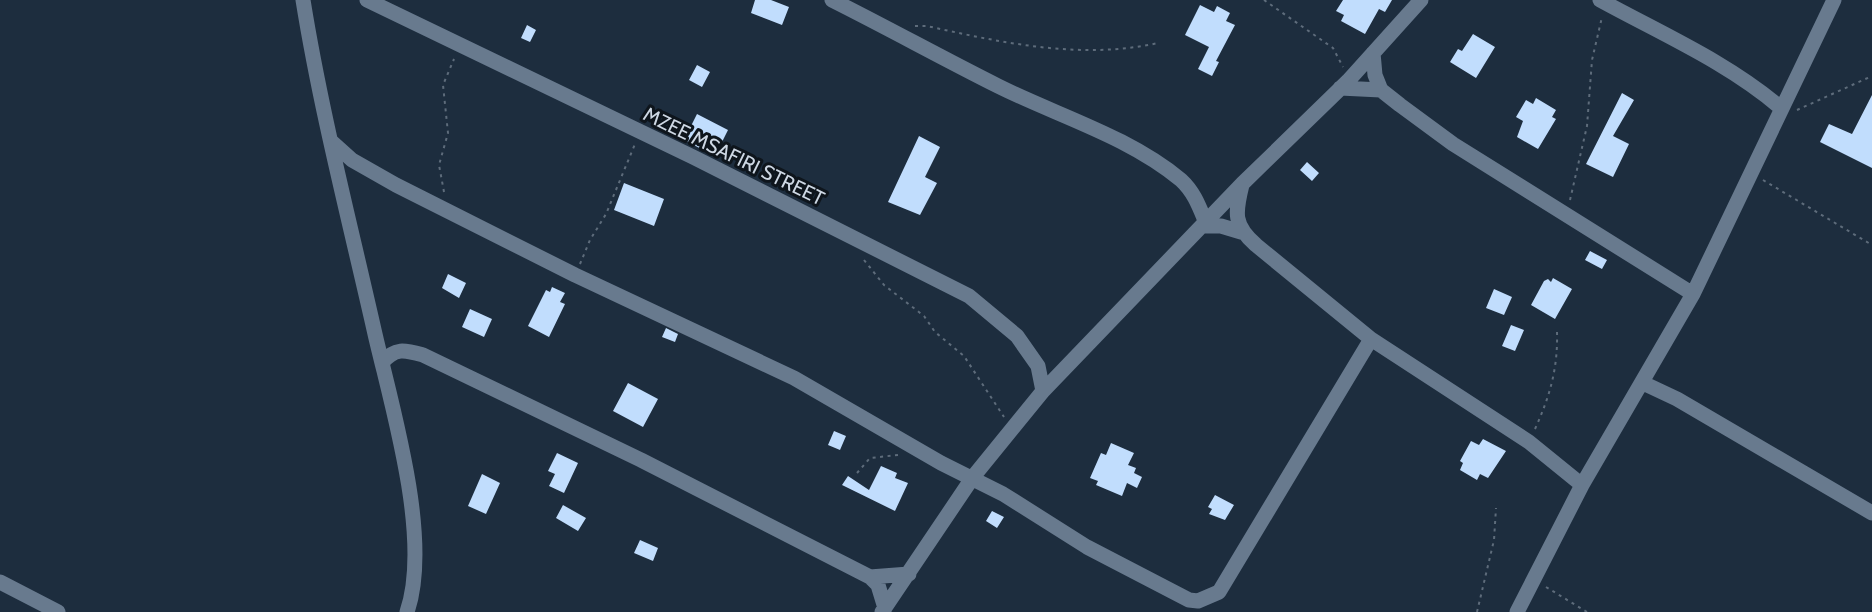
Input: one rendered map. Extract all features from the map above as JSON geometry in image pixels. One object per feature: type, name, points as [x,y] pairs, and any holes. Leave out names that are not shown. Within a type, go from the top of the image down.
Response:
[{"type":"street","points":[[303,0],[316,84],[342,185],[407,482],[414,542],[413,575],[407,612]]},
{"type":"street","name":"MZEE MSAFIRI STREET","points":[[367,0],[636,132],[693,157],[969,296],[1017,336],[1038,366],[1043,391]]},
{"type":"street","points":[[832,0],[888,27],[999,87],[1103,133],[1154,161],[1181,180],[1196,197],[1204,225]]},
{"type":"street","points":[[883,610],[973,477],[1043,391],[1242,183],[1344,85],[1421,0]]},
{"type":"street","points":[[1517,612],[1593,466],[1693,294],[1780,108],[1834,0]]},
{"type":"street","points":[[1604,1],[1696,50],[1755,86],[1780,108]]},
{"type":"street","points":[[1373,53],[1375,75],[1381,90]]},
{"type":"street","points":[[1344,85],[1381,90],[1454,144],[1693,294]]},
{"type":"street","points":[[332,142],[352,160],[374,173],[447,208],[575,275],[794,378],[913,447],[973,477],[1087,547],[1190,600],[1198,601],[1219,592],[1371,339]]},
{"type":"street","points":[[342,185],[359,174],[374,173]]},
{"type":"street","points":[[1241,232],[1236,210],[1242,183]]},
{"type":"street","points":[[1204,225],[1221,226],[1241,232],[1371,339],[1529,442],[1582,486]]},
{"type":"street","points":[[382,363],[396,350],[404,349],[423,356],[641,460],[870,577],[878,585],[883,610]]},
{"type":"street","points":[[1643,383],[1677,399],[1872,513]]},
{"type":"street","points":[[1560,467],[1593,466]]},
{"type":"street","points":[[870,577],[909,574]]},
{"type":"street","points":[[0,582],[58,612]]},
{"type":"path","points":[[1264,0],[1333,48],[1344,85]]},
{"type":"path","points":[[1566,215],[1587,126],[1592,60],[1604,1]]},
{"type":"path","points":[[888,27],[927,26],[1004,43],[1084,51],[1158,43]]},
{"type":"path","points":[[447,208],[439,165],[448,133],[443,85],[461,45]]},
{"type":"path","points":[[1772,126],[1807,103],[1872,76]]},
{"type":"path","points":[[575,275],[590,240],[606,214],[630,159],[636,132]]},
{"type":"path","points":[[1750,172],[1872,245]]},
{"type":"path","points":[[863,258],[884,285],[924,316],[935,332],[964,356],[984,389],[1003,412],[1010,432]]},
{"type":"path","points":[[1529,442],[1554,382],[1557,332]]},
{"type":"path","points":[[857,473],[870,458],[904,455],[913,447]]},
{"type":"path","points":[[1477,612],[1494,540],[1496,508]]},
{"type":"path","points":[[1533,580],[1587,612]]},
{"type":"building","points":[[755,0],[771,0],[789,7],[782,25],[751,13]]},
{"type":"building","points":[[1343,0],[1392,0],[1385,12],[1379,9],[1365,34],[1341,21],[1344,15],[1336,11]]},
{"type":"building","points":[[1200,5],[1214,12],[1217,6],[1230,13],[1226,21],[1235,25],[1216,61],[1219,62],[1212,76],[1198,69],[1209,47],[1185,35]]},
{"type":"building","points":[[527,25],[536,30],[530,42],[521,38]]},
{"type":"building","points":[[1473,34],[1495,47],[1476,78],[1450,62],[1458,49],[1462,51]]},
{"type":"building","points":[[697,65],[710,72],[702,87],[689,80]]},
{"type":"building","points":[[1622,93],[1634,100],[1613,136],[1629,144],[1613,177],[1586,164]]},
{"type":"building","points":[[1872,95],[1872,168],[1820,142],[1829,124],[1852,134]]},
{"type":"building","points":[[1536,98],[1556,110],[1552,117],[1556,119],[1538,149],[1517,137],[1523,121],[1516,117],[1526,100],[1533,104]]},
{"type":"building","points":[[697,114],[728,130],[715,156],[684,140]]},
{"type":"building","points":[[919,136],[940,147],[925,177],[937,183],[920,215],[888,202]]},
{"type":"building","points":[[1307,162],[1319,173],[1312,181],[1300,170]]},
{"type":"building","points":[[624,183],[664,199],[654,226],[614,210]]},
{"type":"building","points":[[1590,251],[1607,260],[1602,269],[1585,260]]},
{"type":"building","points":[[448,274],[466,283],[459,298],[442,288]]},
{"type":"building","points":[[1553,278],[1572,289],[1555,319],[1531,305],[1544,281],[1548,279],[1551,282]]},
{"type":"building","points":[[552,287],[565,293],[560,302],[565,304],[549,337],[528,326],[546,290],[550,292]]},
{"type":"building","points":[[1494,289],[1512,297],[1504,315],[1486,308]]},
{"type":"building","points":[[470,309],[492,319],[484,337],[462,327]]},
{"type":"building","points":[[1511,325],[1524,330],[1515,351],[1502,346]]},
{"type":"building","points":[[666,328],[678,334],[675,342],[662,337]]},
{"type":"building","points":[[628,383],[658,399],[643,427],[613,411]]},
{"type":"building","points":[[834,431],[846,436],[840,450],[828,445]]},
{"type":"building","points":[[1483,439],[1506,451],[1488,478],[1480,474],[1477,480],[1460,470],[1463,463],[1460,461],[1471,441],[1479,445]]},
{"type":"building","points":[[1111,443],[1134,453],[1128,465],[1136,468],[1134,473],[1142,477],[1137,488],[1127,483],[1122,496],[1096,485],[1098,481],[1090,478],[1101,453],[1106,455]]},
{"type":"building","points":[[557,453],[578,463],[564,493],[549,486],[555,474],[548,471]]},
{"type":"building","points":[[881,466],[897,473],[895,478],[908,483],[895,511],[842,485],[848,476],[869,490]]},
{"type":"building","points":[[482,474],[500,483],[486,514],[468,506]]},
{"type":"building","points":[[1215,495],[1234,505],[1225,520],[1209,514],[1212,509],[1208,507]]},
{"type":"building","points":[[563,505],[586,518],[578,531],[556,518]]},
{"type":"building","points":[[992,511],[1004,517],[997,528],[986,521]]},
{"type":"building","points":[[640,540],[658,548],[653,561],[634,553]]}]
